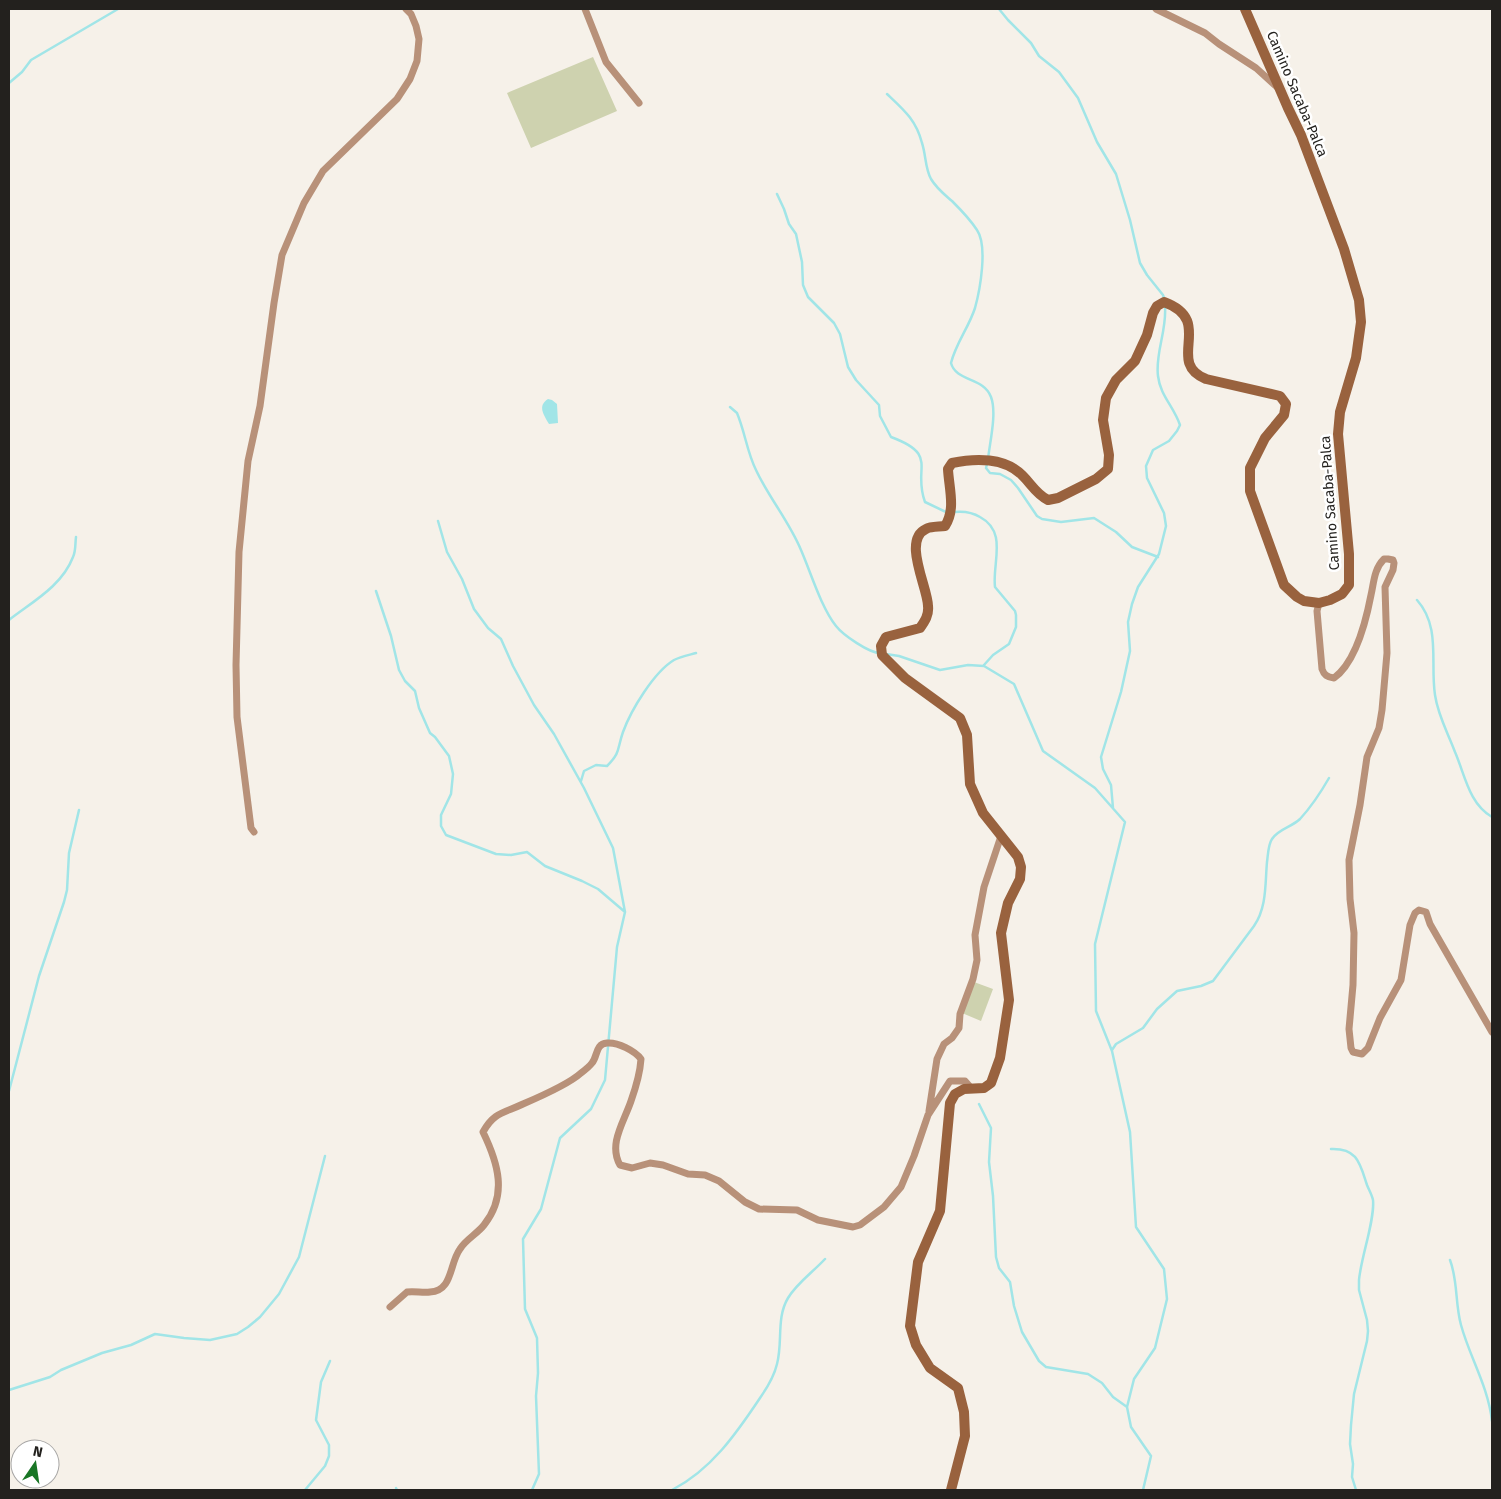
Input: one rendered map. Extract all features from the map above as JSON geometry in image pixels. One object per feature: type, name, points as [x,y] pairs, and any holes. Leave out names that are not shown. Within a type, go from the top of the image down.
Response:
[{"type":"street","points":[[254,832],[251,828],[237,717],[238,552],[248,461],[260,406],[282,255],[304,202],[323,172],[391,105],[410,79],[417,61],[419,39],[411,14],[406,9]]},
{"type":"street","points":[[585,9],[606,62],[639,103]]},
{"type":"street","points":[[1156,9],[1205,33],[1256,68],[1280,89]]},
{"type":"street","name":"Camino Sacaba-Palca","points":[[1245,9],[1301,135],[1344,249],[1359,300],[1361,322],[1356,358],[1340,412],[1338,434],[1349,554],[1348,585],[1342,594],[1319,603]]},
{"type":"street","points":[[951,1490],[965,1436],[964,1412],[958,1388],[930,1368],[916,1345],[910,1326],[918,1262],[940,1211],[950,1103],[955,1094],[964,1089],[984,1088],[991,1083],[1000,1058],[1009,1000],[1001,933],[1008,903],[1020,879],[1021,867],[1018,857],[984,813],[970,784],[967,734],[960,718],[905,678],[882,655],[882,646],[886,637],[920,628],[928,616],[928,605],[915,548],[918,536],[925,529],[945,526],[950,517],[952,501],[948,470],[952,463],[970,459],[987,460],[1014,468],[1023,475],[1039,496],[1048,500],[1058,498],[1104,474],[1109,464],[1102,420],[1106,398],[1116,380],[1135,361],[1157,306],[1164,302],[1175,306],[1185,316],[1190,331],[1187,358],[1190,369],[1197,376],[1280,396],[1286,404],[1284,415],[1265,438],[1250,468],[1250,491],[1284,585],[1304,601],[1319,603],[1317,611],[1322,668],[1327,677],[1334,678],[1341,673],[1362,632],[1376,571],[1384,559],[1393,560],[1394,563],[1393,570],[1385,587],[1387,660],[1382,710],[1378,728],[1367,757],[1360,805],[1348,860],[1354,933],[1351,1048],[1353,1052],[1362,1054],[1368,1048],[1380,1018],[1398,989],[1405,966],[1410,926],[1415,913],[1419,910],[1426,912],[1438,940],[1492,1032]]},
{"type":"street","points":[[390,1307],[407,1292],[440,1291],[447,1284],[454,1258],[461,1246],[476,1235],[486,1223],[499,1194],[495,1161],[483,1132],[489,1122],[499,1113],[523,1105],[578,1076],[594,1062],[597,1049],[608,1043],[635,1052],[641,1059],[638,1083],[616,1142],[616,1157],[620,1165],[632,1168],[650,1163],[663,1165],[688,1174],[705,1175],[719,1181],[744,1202],[759,1208],[796,1210],[818,1220],[837,1225],[853,1227],[860,1225],[884,1207],[901,1187],[914,1156],[928,1115],[936,1059],[944,1044],[952,1038],[959,1028],[960,1014],[973,980],[977,960],[975,935],[984,887],[1001,836]]},
{"type":"street","points":[[928,1115],[950,1081],[960,1080],[972,1089]]},
{"type":"green space","points":[[593,57],[617,111],[531,148],[507,93]]},
{"type":"green space","points":[[974,982],[993,989],[981,1021],[962,1013]]},
{"type":"water","points":[[548,399],[557,404],[558,423],[549,424],[544,414],[542,408]]},
{"type":"waterway","points":[[9,83],[22,72],[31,60],[118,9]]},
{"type":"waterway","points":[[999,9],[1031,43],[1039,56],[1059,72],[1078,98],[1097,142],[1116,174],[1130,220],[1140,263],[1164,298]]},
{"type":"waterway","points":[[887,94],[904,110],[913,122],[919,135],[933,183],[968,218],[980,237],[983,257],[977,300],[951,363],[958,374],[977,382],[991,397],[993,419],[988,459]]},
{"type":"waterway","points":[[777,194],[789,224],[796,234],[802,262],[803,285],[808,297],[834,323],[840,334],[848,367],[856,380],[879,405],[880,416],[891,437],[915,450],[920,457],[922,463],[922,490],[925,502],[948,513]]},
{"type":"waterway","points":[[1113,808],[1111,785],[1103,769],[1101,757],[1121,692],[1130,651],[1128,622],[1132,604],[1138,587],[1159,554],[1166,526],[1164,513],[1147,478],[1146,466],[1153,450],[1169,441],[1180,425],[1161,389],[1158,376],[1158,359],[1165,306]]},
{"type":"waterway","points":[[730,407],[737,413],[756,470],[796,539],[821,600],[831,618],[839,630],[850,638],[863,647],[880,653]]},
{"type":"waterway","points":[[987,464],[986,468],[990,473],[1000,474],[1011,480],[1037,516],[1042,519],[1061,522],[1094,518],[1116,532],[1132,547],[1158,557]]},
{"type":"waterway","points":[[954,512],[967,512],[977,515],[989,523],[994,531],[997,549],[995,587],[1015,611],[1016,615],[1016,627],[1009,644],[993,655],[984,665]]},
{"type":"waterway","points":[[438,521],[447,552],[462,579],[474,609],[488,628],[501,639],[534,705],[554,734],[584,788],[613,848],[625,912],[617,947],[605,1080],[591,1109],[560,1138],[541,1209],[523,1239],[525,1309],[537,1338],[538,1373],[536,1396],[539,1474],[532,1490]]},
{"type":"waterway","points":[[9,620],[46,593],[62,577],[74,555],[76,537]]},
{"type":"waterway","points":[[376,591],[391,636],[399,670],[405,681],[415,691],[419,708],[430,733],[449,756],[453,774],[451,794],[441,815],[441,826],[446,835],[496,854],[511,855],[527,852],[545,866],[598,889],[625,912]]},
{"type":"waterway","points":[[1417,600],[1424,610],[1432,633],[1436,703],[1473,797],[1478,805],[1492,817]]},
{"type":"waterway","points":[[581,781],[584,771],[596,765],[607,766],[615,757],[623,732],[632,713],[644,692],[659,673],[674,660],[696,653]]},
{"type":"waterway","points":[[886,654],[899,656],[940,670],[968,665],[984,666],[1014,684],[1043,751],[1095,788],[1125,822],[1095,944],[1096,1011],[1112,1051],[1130,1132],[1136,1227],[1164,1269],[1167,1299],[1155,1348],[1134,1379],[1127,1407],[1131,1427],[1151,1456],[1143,1490]]},
{"type":"waterway","points":[[1112,1050],[1116,1044],[1143,1028],[1157,1009],[1177,991],[1201,986],[1213,981],[1258,919],[1263,903],[1268,850],[1272,839],[1300,819],[1316,799],[1329,778]]},
{"type":"waterway","points":[[9,1091],[39,976],[67,890],[69,853],[79,810]]},
{"type":"waterway","points":[[979,1104],[991,1128],[989,1162],[996,1257],[999,1268],[1010,1282],[1014,1306],[1022,1332],[1039,1361],[1046,1367],[1088,1374],[1102,1383],[1113,1397],[1127,1407]]},
{"type":"waterway","points":[[1331,1149],[1340,1149],[1352,1154],[1360,1164],[1373,1200],[1372,1218],[1359,1280],[1359,1290],[1368,1331],[1354,1394],[1351,1425],[1352,1477],[1356,1490]]},
{"type":"waterway","points":[[9,1390],[50,1377],[61,1370],[102,1353],[131,1345],[155,1334],[210,1340],[237,1334],[248,1327],[260,1317],[279,1294],[299,1257],[325,1156]]},
{"type":"waterway","points":[[672,1490],[686,1482],[711,1462],[742,1425],[763,1394],[772,1378],[779,1356],[784,1306],[796,1287],[825,1259]]},
{"type":"waterway","points":[[1450,1260],[1453,1268],[1461,1325],[1487,1396],[1492,1421]]},
{"type":"waterway","points":[[305,1490],[325,1466],[329,1456],[329,1445],[316,1420],[321,1382],[330,1361]]}]
